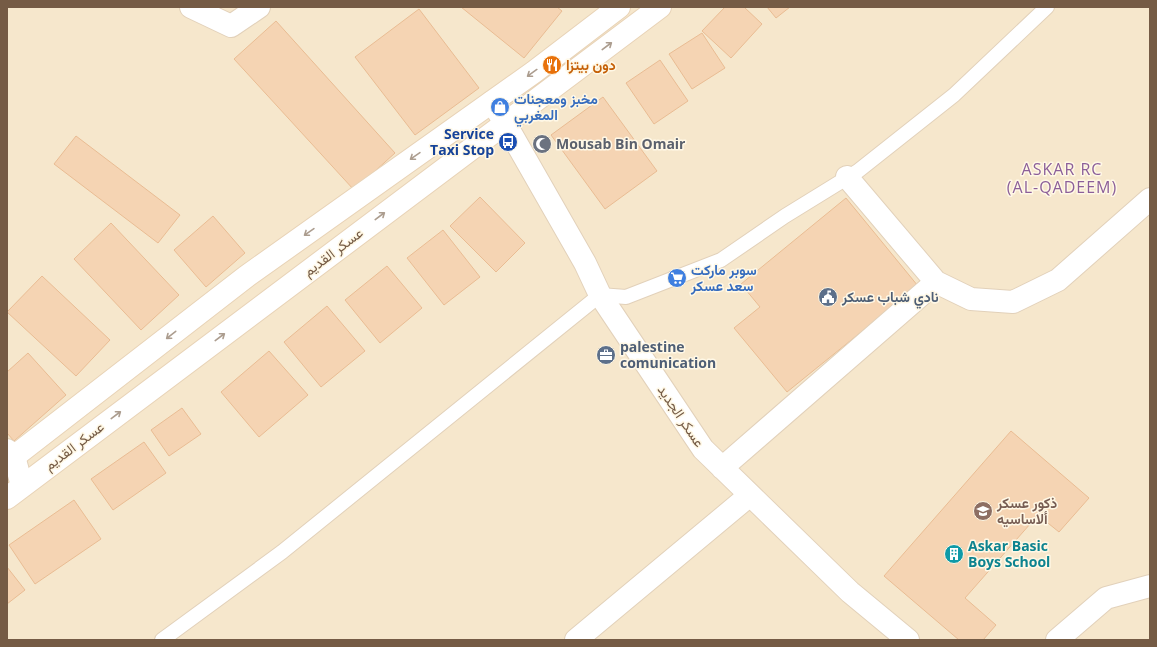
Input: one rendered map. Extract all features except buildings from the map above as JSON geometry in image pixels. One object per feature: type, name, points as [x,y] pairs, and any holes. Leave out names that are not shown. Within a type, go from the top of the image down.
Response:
[{"type":"street","points":[[191,7],[231,26],[259,7]]},
{"type":"street","name":"عسكر القديم","points":[[9,456],[247,276],[534,72],[619,7]]},
{"type":"street","name":"عسكر القديم","points":[[15,492],[660,7]]},
{"type":"street","name":"عسكر الجديد","points":[[492,102],[585,263],[600,295],[703,449],[850,592],[908,640]]},
{"type":"street","points":[[847,177],[936,282],[972,299],[1013,302],[1058,280],[1150,200]]},
{"type":"street","points":[[722,468],[936,282]]},
{"type":"street","points":[[9,456],[15,492]]},
{"type":"street","points":[[576,640],[750,494]]},
{"type":"street","points":[[1057,640],[1106,598],[1150,586]]},
{"type":"lane","points":[[162,640],[282,552],[600,295],[626,297],[721,260],[785,216],[858,171],[954,95],[1047,7]]},
{"type":"shaded area","points":[[7,7],[1150,7],[1150,640],[7,640]]},
{"type":"place","name":"دون بيتزا","points":[[552,65]]},
{"type":"place","name":"مخبز ومعجنات المغربي","points":[[500,107]]},
{"type":"place","name":"Service Taxi Stop","points":[[508,142]]},
{"type":"place","name":"Mousab Bin Omair","points":[[542,144]]},
{"type":"place","name":"سوبر ماركت سعد عسكر","points":[[677,278]]},
{"type":"place","name":"نادي شباب عسكر","points":[[828,297]]},
{"type":"place","name":"palestine comunication","points":[[606,355]]},
{"type":"place","name":"ذكور عسكر ألاساسيه","points":[[983,511]]},
{"type":"place","name":"Askar Basic Boys School","points":[[954,554]]},
{"type":"district","name":"ASKAR RC (AL-QADEEM)","points":[[1062,178]]}]
